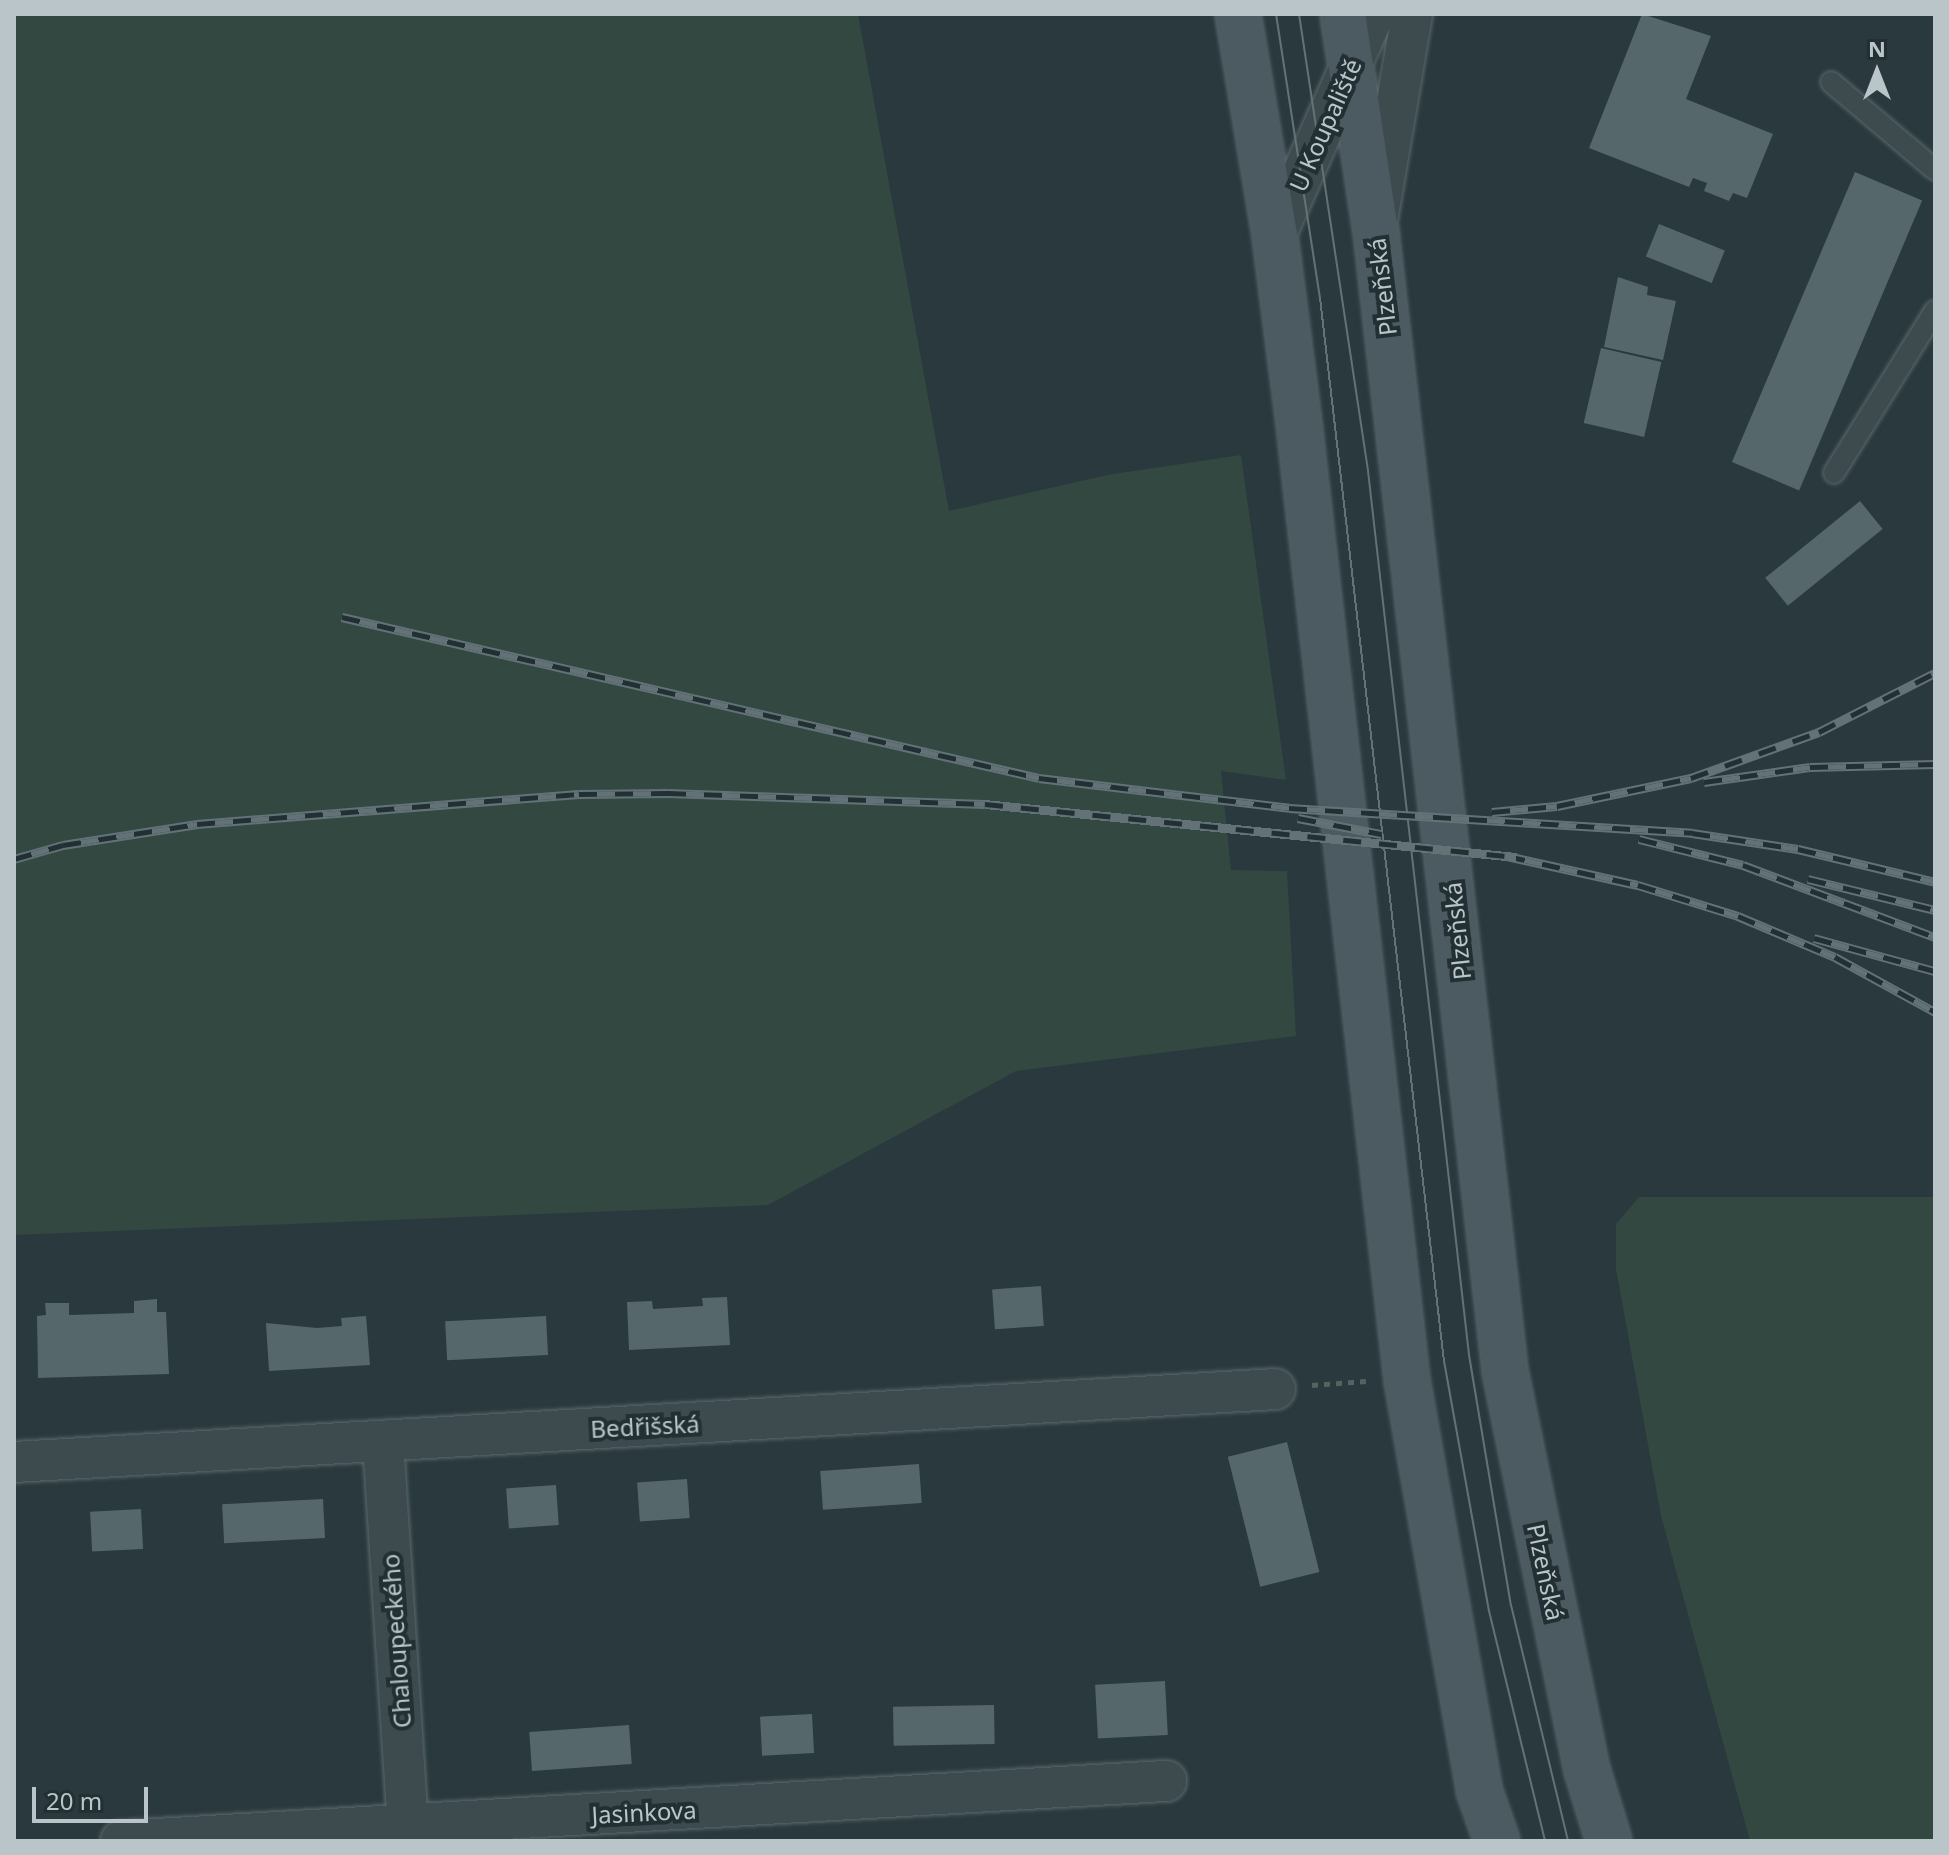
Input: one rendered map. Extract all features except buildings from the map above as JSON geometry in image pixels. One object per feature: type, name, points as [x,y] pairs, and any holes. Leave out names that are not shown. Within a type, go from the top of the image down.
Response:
[{"type":"main road","points":[[1238,14],[1275,236],[1407,1380],[1479,1790],[1497,1841]]},
{"type":"main road","name":"Plzeňská","points":[[1343,14],[1376,231],[1505,1371],[1587,1770],[1609,1841]]},
{"type":"street","name":"U Koupaliště","points":[[1275,236],[1374,14]]},
{"type":"street","name":"U Koupaliště","points":[[1376,231],[1412,14]]},
{"type":"street","name":"Bedřišská","points":[[14,1462],[1275,1389]]},
{"type":"street","name":"Chaloupeckého","points":[[383,1441],[408,1834]]},
{"type":"street","name":"Jasinkova","points":[[121,1841],[408,1834],[1166,1781]]},
{"type":"lane","points":[[1831,82],[1935,170]]},
{"type":"lane","points":[[1834,473],[1935,311]]},
{"type":"path","points":[[1275,1389],[1378,1380]]},
{"type":"green space","points":[[14,14],[858,14],[949,511],[1107,475],[1241,455],[1286,780],[1221,771],[1231,870],[1287,871],[1296,1036],[1016,1071],[768,1205],[14,1235]]},
{"type":"green space","points":[[1639,1197],[1935,1197],[1935,1841],[1750,1841],[1661,1516],[1616,1269],[1616,1224]]},
{"type":"tram line","points":[[1276,14],[1320,298],[1444,1361],[1489,1611],[1545,1841]]},
{"type":"tram line","points":[[1299,14],[1368,471],[1469,1355],[1511,1605],[1568,1841]]},
{"type":"railway","points":[[342,617],[1039,778],[1289,808],[1692,833],[1798,849],[1935,882]]},
{"type":"railway","points":[[1492,812],[1557,806],[1691,778],[1819,732],[1935,673]]},
{"type":"railway","points":[[1704,782],[1810,767],[1935,764]]},
{"type":"railway","points":[[14,859],[63,845],[197,824],[579,794],[668,793],[985,804],[1516,857]]},
{"type":"railway","points":[[1298,818],[1381,834]]},
{"type":"railway","points":[[1639,839],[1743,865],[1935,937]]},
{"type":"railway","points":[[1507,856],[1638,885],[1738,916],[1835,957],[1935,1012]]},
{"type":"railway","points":[[1808,879],[1935,910]]},
{"type":"railway","points":[[1814,938],[1935,971]]}]
